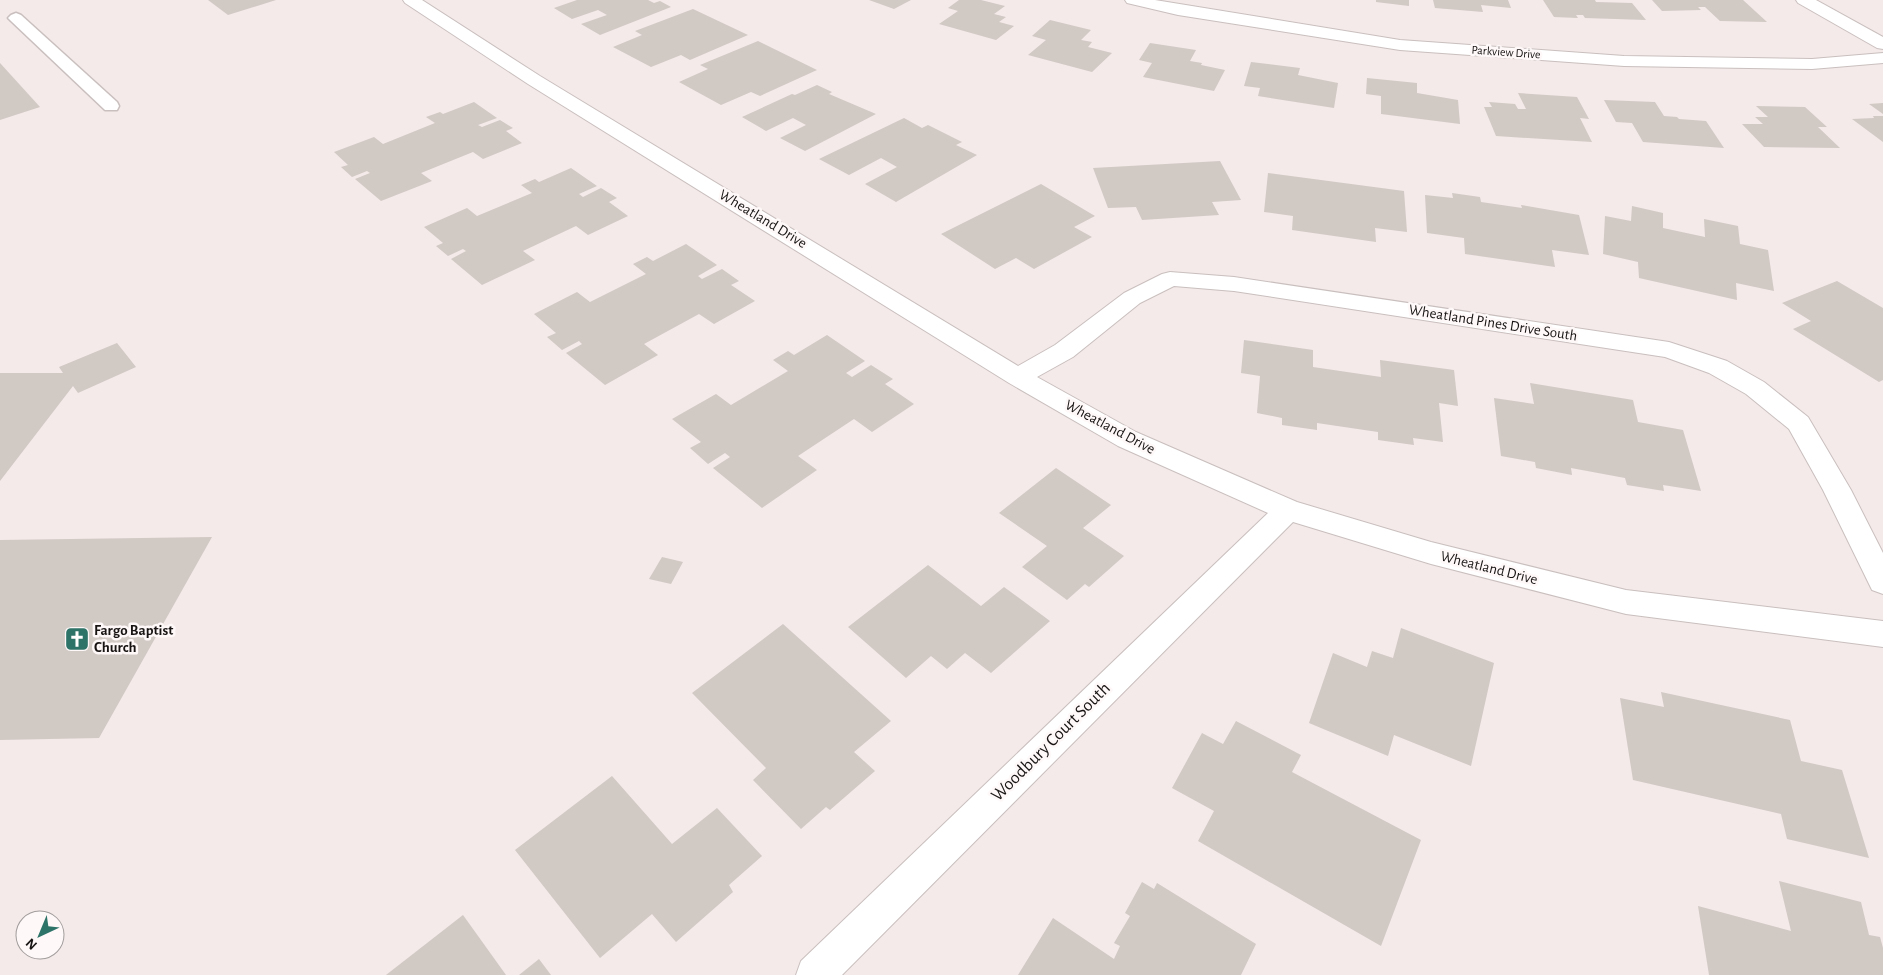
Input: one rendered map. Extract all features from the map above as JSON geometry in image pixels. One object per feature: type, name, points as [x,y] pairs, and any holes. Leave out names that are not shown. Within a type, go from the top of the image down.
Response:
[{"type":"street","name":"Parkview Drive","points":[[1134,0],[1178,10],[1400,45],[1624,61],[1812,64],[1883,58]]},
{"type":"street","points":[[1804,0],[1883,44]]},
{"type":"street","name":"Wheatland Drive","points":[[417,4],[534,80],[1018,377],[1127,439],[1288,510],[1431,553],[1626,602],[1883,634]]},
{"type":"street","name":"Wheatland Pines Drive South","points":[[1018,377],[1064,351],[1132,298],[1170,279],[1234,284],[1669,350],[1718,366],[1756,388],[1800,423],[1838,490],[1883,582]]},
{"type":"street","name":"Woodbury Court South","points":[[815,975],[1288,510]]},
{"type":"lane","points":[[16,18],[111,106]]},
{"type":"building","points":[[208,0],[276,0],[228,15]]},
{"type":"building","points":[[577,0],[648,0],[654,3],[660,1],[671,7],[600,35],[581,24],[607,15],[598,10],[572,19],[554,8]]},
{"type":"building","points":[[869,0],[911,0],[894,9]]},
{"type":"building","points":[[959,0],[981,0],[1005,6],[994,14],[1006,17],[999,22],[1014,26],[996,40],[939,24],[958,11],[948,8]]},
{"type":"building","points":[[1376,0],[1409,0],[1409,6],[1376,2]]},
{"type":"building","points":[[1433,0],[1508,0],[1511,8],[1481,5],[1483,12],[1435,8]]},
{"type":"building","points":[[1543,0],[1595,0],[1596,2],[1632,3],[1646,20],[1585,18],[1583,15],[1576,15],[1578,18],[1554,17]]},
{"type":"building","points":[[1652,0],[1743,0],[1767,22],[1720,21],[1705,7],[1698,7],[1701,10],[1662,11]]},
{"type":"building","points":[[693,9],[748,35],[690,60],[681,55],[651,67],[613,47],[642,35],[635,31]]},
{"type":"building","points":[[1050,20],[1091,30],[1081,40],[1092,42],[1088,47],[1112,53],[1092,72],[1028,55],[1046,40],[1032,36]]},
{"type":"building","points":[[758,41],[817,70],[760,96],[751,92],[721,105],[679,82],[708,69],[700,65]]},
{"type":"building","points":[[1150,43],[1196,50],[1190,61],[1225,70],[1214,91],[1143,77],[1152,63],[1139,60]]},
{"type":"building","points":[[1251,62],[1300,68],[1298,75],[1338,83],[1334,108],[1258,96],[1260,88],[1244,86]]},
{"type":"building","points":[[0,63],[40,107],[0,120]]},
{"type":"building","points":[[1367,78],[1417,83],[1417,93],[1458,100],[1460,124],[1381,114],[1381,96],[1366,94]]},
{"type":"building","points":[[817,85],[832,92],[829,94],[876,114],[805,151],[780,138],[806,125],[793,118],[766,131],[742,117],[792,94],[795,95]]},
{"type":"building","points":[[1518,93],[1577,97],[1589,119],[1580,118],[1592,142],[1496,136],[1484,107],[1492,107],[1489,102],[1515,104],[1518,109],[1526,109]]},
{"type":"building","points":[[1604,100],[1655,102],[1664,116],[1706,121],[1724,148],[1643,142],[1632,123],[1616,122]]},
{"type":"building","points":[[474,102],[497,118],[478,125],[482,127],[500,120],[513,128],[506,131],[522,143],[483,159],[473,152],[421,173],[432,181],[381,201],[355,179],[370,173],[367,171],[352,177],[341,167],[348,165],[334,152],[374,137],[383,144],[435,123],[426,117],[440,112],[443,114]]},
{"type":"building","points":[[1883,103],[1883,114],[1869,104]]},
{"type":"building","points":[[1756,106],[1805,107],[1827,127],[1818,127],[1840,148],[1764,147],[1742,124],[1763,124],[1755,117],[1768,117]]},
{"type":"building","points":[[1873,116],[1883,116],[1883,142],[1852,119],[1874,118]]},
{"type":"building","points":[[904,118],[922,128],[928,125],[962,142],[956,145],[977,155],[896,202],[865,184],[897,167],[881,158],[849,175],[819,159]]},
{"type":"building","points":[[1220,161],[1241,200],[1212,202],[1219,215],[1142,220],[1136,207],[1108,208],[1093,168]]},
{"type":"building","points":[[571,168],[597,186],[579,194],[583,197],[601,188],[617,198],[609,202],[628,216],[588,235],[576,226],[523,251],[535,260],[482,285],[451,259],[466,251],[463,249],[448,256],[436,246],[443,243],[424,227],[467,208],[477,216],[532,193],[521,185],[535,179],[539,182]]},
{"type":"building","points":[[1268,173],[1404,191],[1407,232],[1375,228],[1376,242],[1292,230],[1293,216],[1264,212]]},
{"type":"building","points":[[1041,184],[1095,216],[1074,227],[1092,237],[1034,269],[1016,258],[995,269],[941,234]]},
{"type":"building","points":[[1452,193],[1480,197],[1481,202],[1522,208],[1521,205],[1579,215],[1589,255],[1552,250],[1555,267],[1465,254],[1464,238],[1427,233],[1425,195],[1453,198]]},
{"type":"building","points":[[1632,206],[1663,213],[1663,228],[1705,237],[1704,219],[1738,226],[1740,244],[1768,250],[1774,291],[1736,283],[1737,300],[1639,278],[1638,262],[1603,254],[1605,216],[1631,221]]},
{"type":"building","points":[[686,244],[717,265],[698,276],[702,279],[722,269],[739,281],[731,285],[755,301],[714,324],[699,314],[644,344],[658,355],[605,385],[566,353],[582,344],[579,341],[562,350],[547,337],[556,333],[534,314],[577,292],[590,302],[646,274],[633,264],[647,257],[653,261]]},
{"type":"building","points":[[1837,281],[1883,308],[1883,380],[1879,382],[1793,329],[1811,321],[1782,303]]},
{"type":"building","points":[[827,335],[865,361],[846,373],[852,377],[871,365],[893,379],[885,384],[914,404],[872,432],[854,419],[798,456],[817,470],[762,508],[713,468],[730,457],[725,453],[708,464],[690,448],[701,442],[672,419],[716,394],[731,405],[788,371],[773,360],[788,351],[794,355]]},
{"type":"building","points":[[1244,340],[1313,350],[1313,367],[1381,377],[1380,360],[1454,370],[1458,406],[1439,403],[1443,442],[1413,438],[1414,445],[1378,440],[1378,432],[1317,423],[1317,430],[1282,425],[1282,418],[1257,413],[1260,376],[1241,373]]},
{"type":"building","points":[[117,343],[136,367],[78,393],[73,386],[0,481],[0,373],[63,373],[59,367]]},
{"type":"building","points":[[1530,383],[1633,400],[1638,422],[1683,430],[1701,491],[1663,485],[1664,491],[1627,485],[1625,478],[1571,468],[1572,475],[1536,468],[1535,462],[1501,456],[1494,398],[1534,404]]},
{"type":"building","points":[[1056,468],[1111,505],[1083,528],[1124,556],[1089,587],[1085,584],[1067,600],[1022,567],[1047,546],[999,513]]},
{"type":"building","name":"Fargo Baptist Church","points":[[212,537],[99,738],[0,740],[0,540]]},
{"type":"building","points":[[662,557],[683,562],[671,584],[649,579]]},
{"type":"building","points":[[928,565],[981,606],[1004,587],[1050,621],[991,673],[965,653],[947,669],[931,656],[906,678],[848,627]]},
{"type":"building","points":[[783,624],[891,721],[854,752],[875,771],[830,810],[826,807],[801,829],[753,780],[766,768],[692,693]]},
{"type":"building","points":[[1401,628],[1494,663],[1471,766],[1394,735],[1388,756],[1309,723],[1333,653],[1367,667],[1372,651],[1393,658]]},
{"type":"building","points":[[1661,692],[1790,720],[1801,761],[1842,770],[1869,858],[1787,839],[1781,814],[1633,780],[1620,698],[1664,707]]},
{"type":"building","points":[[1236,721],[1301,755],[1292,772],[1421,840],[1381,946],[1198,841],[1214,811],[1172,788],[1202,733],[1223,744]]},
{"type":"building","points":[[612,776],[672,844],[717,808],[762,856],[729,885],[733,892],[676,942],[652,914],[600,958],[515,850]]},
{"type":"building","points":[[1779,881],[1861,902],[1869,935],[1880,937],[1883,948],[1883,975],[1709,975],[1698,906],[1791,931]]},
{"type":"building","points":[[1142,882],[1154,889],[1157,883],[1256,944],[1241,975],[1018,975],[1053,918],[1114,959],[1120,946],[1114,943],[1130,916],[1125,913]]},
{"type":"building","points":[[463,915],[506,975],[386,975]]},
{"type":"building","points":[[539,959],[551,975],[519,975]]},
{"type":"place","name":"Fargo Baptist Church","points":[[77,639]]}]
